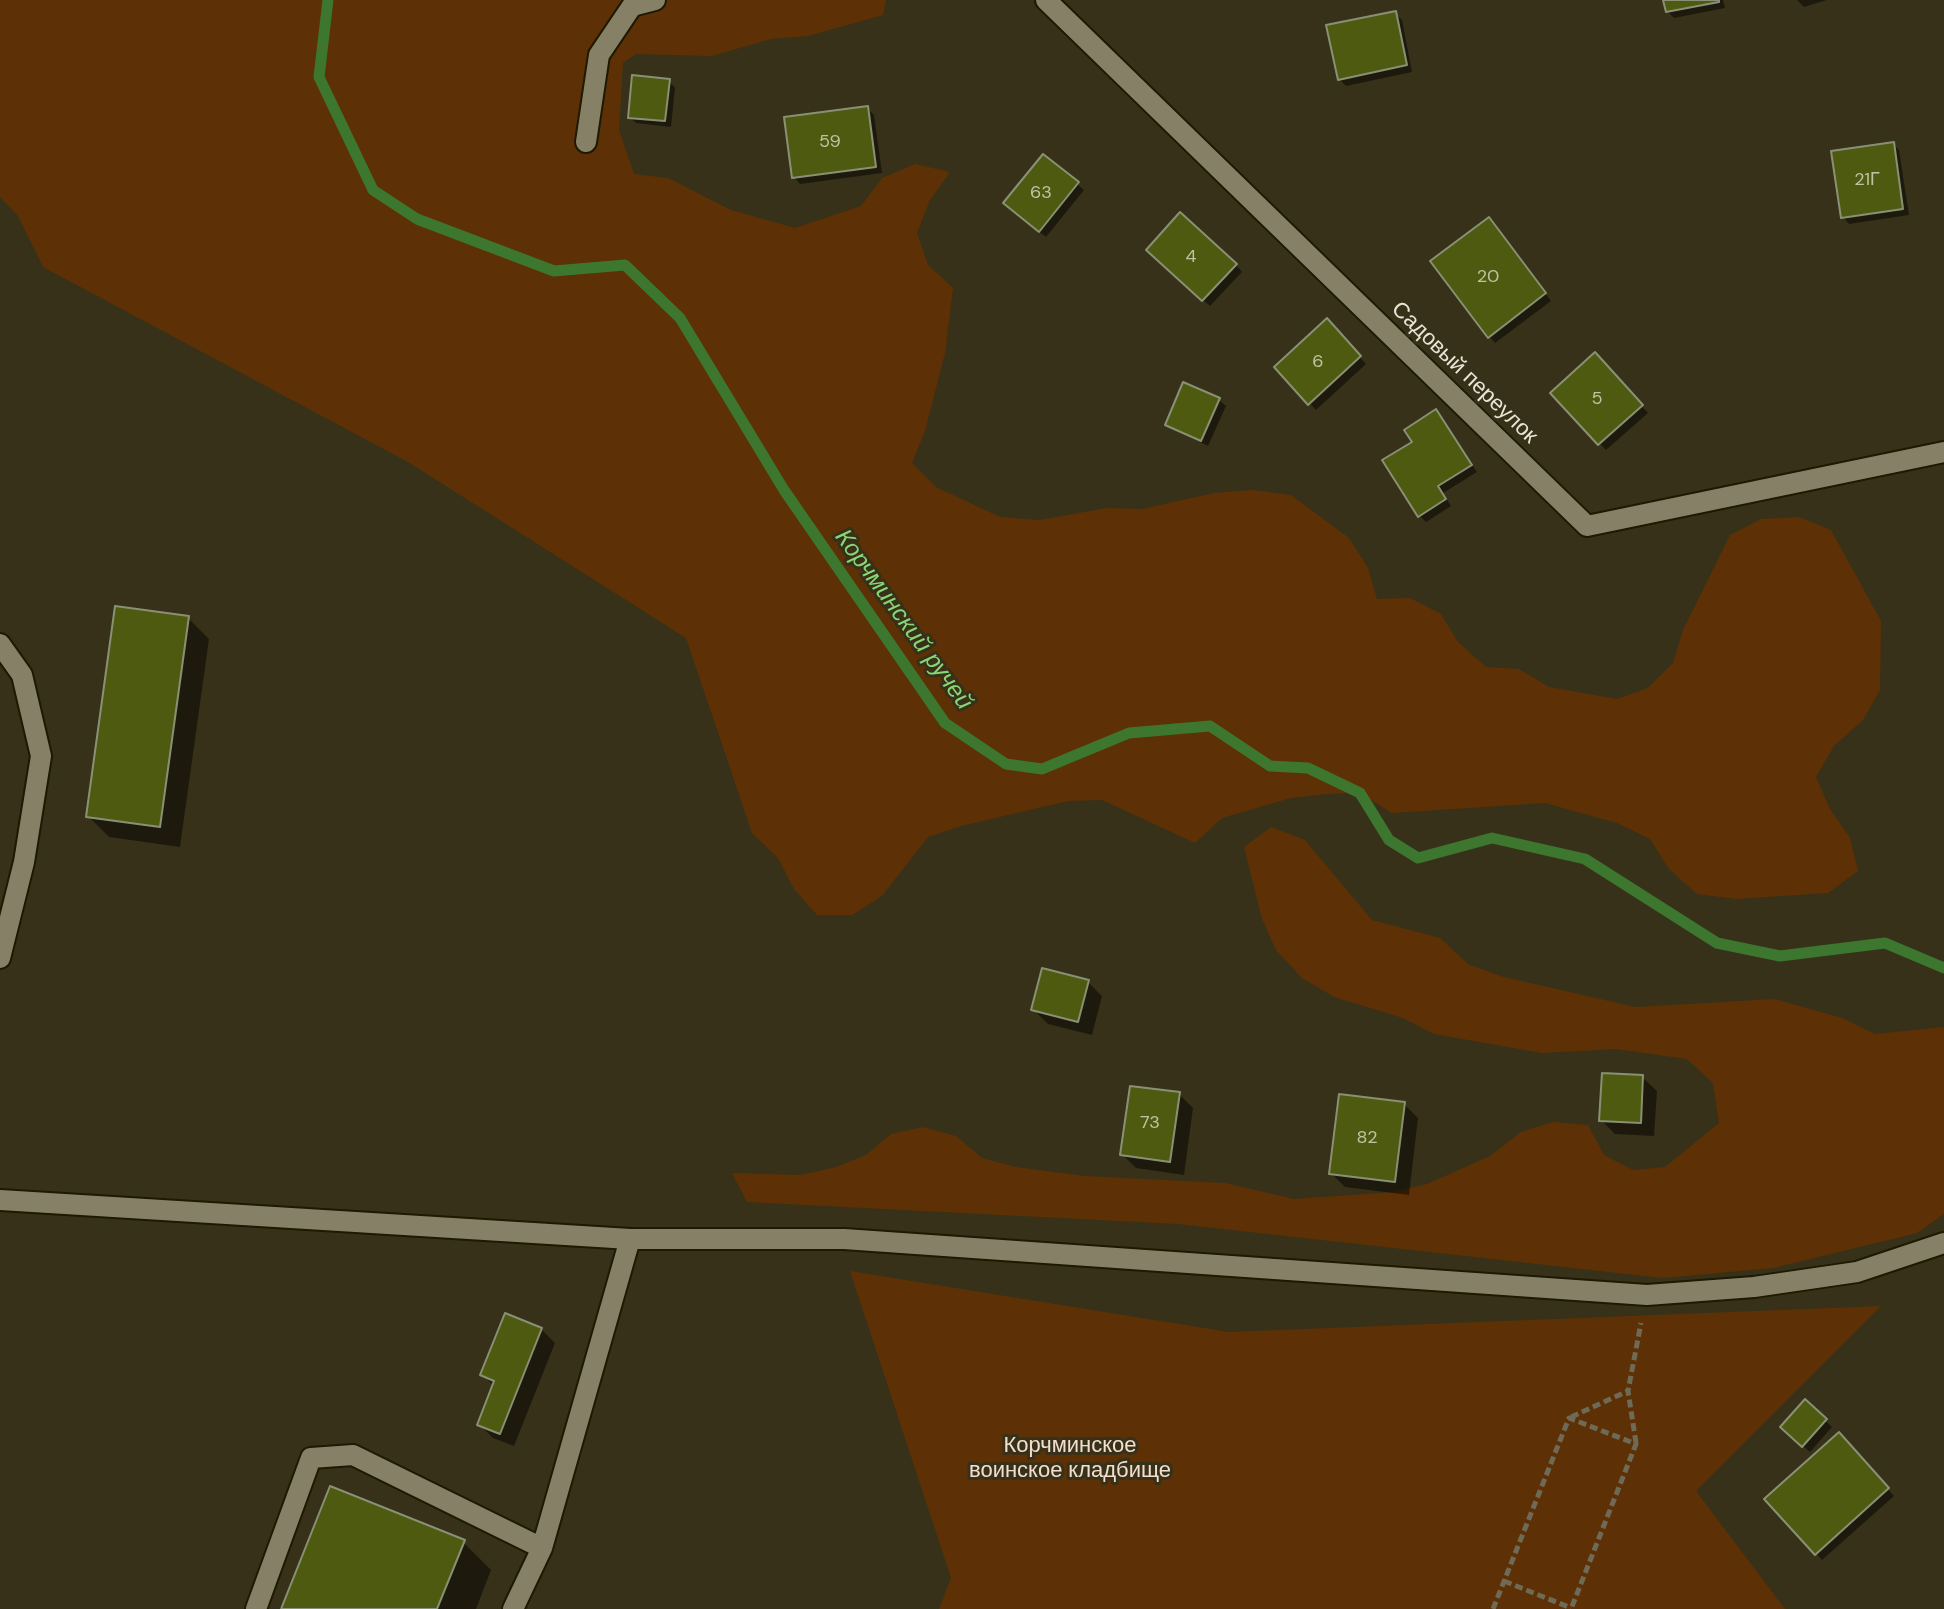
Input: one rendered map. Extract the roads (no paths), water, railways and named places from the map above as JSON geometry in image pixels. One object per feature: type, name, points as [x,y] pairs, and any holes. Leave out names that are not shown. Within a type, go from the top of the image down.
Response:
[{"type":"street","points":[[586,142],[599,55],[632,6],[655,0]]},
{"type":"street","name":"Садовый переулок","points":[[1046,0],[1587,526],[1944,452]]},
{"type":"street","points":[[0,644],[22,675],[41,756],[24,862],[0,958]]},
{"type":"street","points":[[0,1200],[630,1239],[844,1239],[1647,1295],[1754,1287],[1857,1272],[1944,1243]]},
{"type":"street","points":[[513,1609],[542,1548],[630,1239]]},
{"type":"street","points":[[256,1609],[311,1458],[353,1455],[542,1548]]},
{"type":"waterway","name":"Корчминский ручей","points":[[328,0],[319,77],[373,190],[417,219],[554,271],[625,265],[680,318],[784,490],[945,723],[1006,764],[1042,769],[1129,733],[1210,726],[1270,766],[1308,768],[1360,793],[1389,840],[1418,858],[1492,838],[1585,859],[1717,943],[1780,956],[1885,943],[1944,968]]},
{"type":"park label","name":"Корчминское воинское кладбище","points":[[1070,1458]]}]
